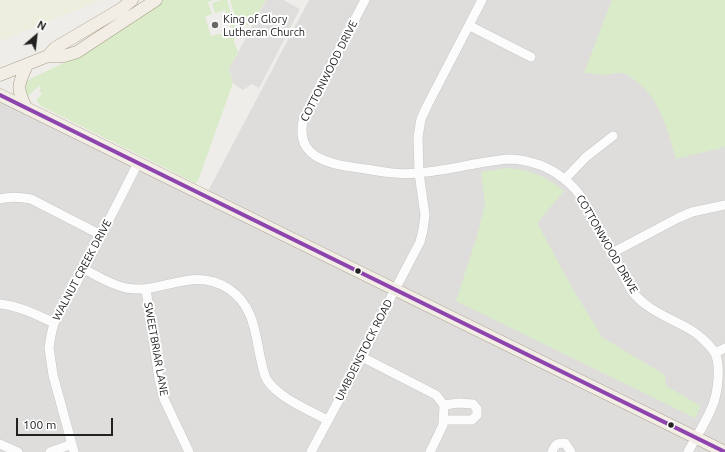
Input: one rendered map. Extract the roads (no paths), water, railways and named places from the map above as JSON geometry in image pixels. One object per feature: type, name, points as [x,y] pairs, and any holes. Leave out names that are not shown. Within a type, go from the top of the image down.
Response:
[{"type":"main road","points":[[48,56],[55,48],[121,9],[132,0]]},
{"type":"main road","points":[[0,75],[48,56],[64,56],[77,52],[156,0]]},
{"type":"main road","points":[[26,108],[21,97],[18,84],[27,65]]},
{"type":"main road","points":[[0,95],[725,452]]},
{"type":"street","name":"COTTONWOOD DRIVE","points":[[365,0],[304,117],[301,128],[303,142],[307,149],[313,155],[334,164],[391,173],[419,173],[497,160],[512,159],[541,165],[565,179],[579,193],[631,290],[638,299],[648,307],[695,332],[715,353]]},
{"type":"street","name":"UMBDENSTOCK ROAD","points":[[311,452],[362,358],[395,289],[420,242],[425,215],[419,173],[418,137],[421,119],[426,106],[470,26],[482,0]]},
{"type":"street","points":[[470,26],[531,57]]},
{"type":"street","points":[[565,179],[586,157],[613,136]]},
{"type":"street","name":"WALNUT CREEK DRIVE","points":[[73,448],[53,375],[49,348],[54,323],[84,269],[138,163]]},
{"type":"street","points":[[0,199],[7,197],[18,197],[31,199],[101,235]]},
{"type":"street","points":[[612,253],[692,212],[725,205]]},
{"type":"street","points":[[84,269],[114,284],[126,288],[146,289],[178,281],[204,279],[217,283],[230,290],[241,299],[248,308],[253,323],[262,368],[267,379],[274,388],[287,397],[327,420]]},
{"type":"street","name":"SWEETBRIAR LANE","points":[[146,289],[159,379],[164,399],[176,428],[189,452]]},
{"type":"street","points":[[0,304],[27,311],[54,323]]},
{"type":"street","points":[[688,452],[712,407],[717,394],[718,374],[715,353],[725,348]]},
{"type":"street","points":[[362,358],[436,395],[444,405],[443,425],[430,452]]},
{"type":"street","points":[[443,420],[472,420],[477,416],[477,409],[474,404],[460,403],[444,405]]},
{"type":"street","points":[[552,452],[555,444],[565,443],[571,452]]},
{"type":"street","points":[[0,444],[18,452]]},
{"type":"street","points":[[50,452],[73,448]]},
{"type":"place","name":"King of Glory Lutheran Church","points":[[215,25]]}]
